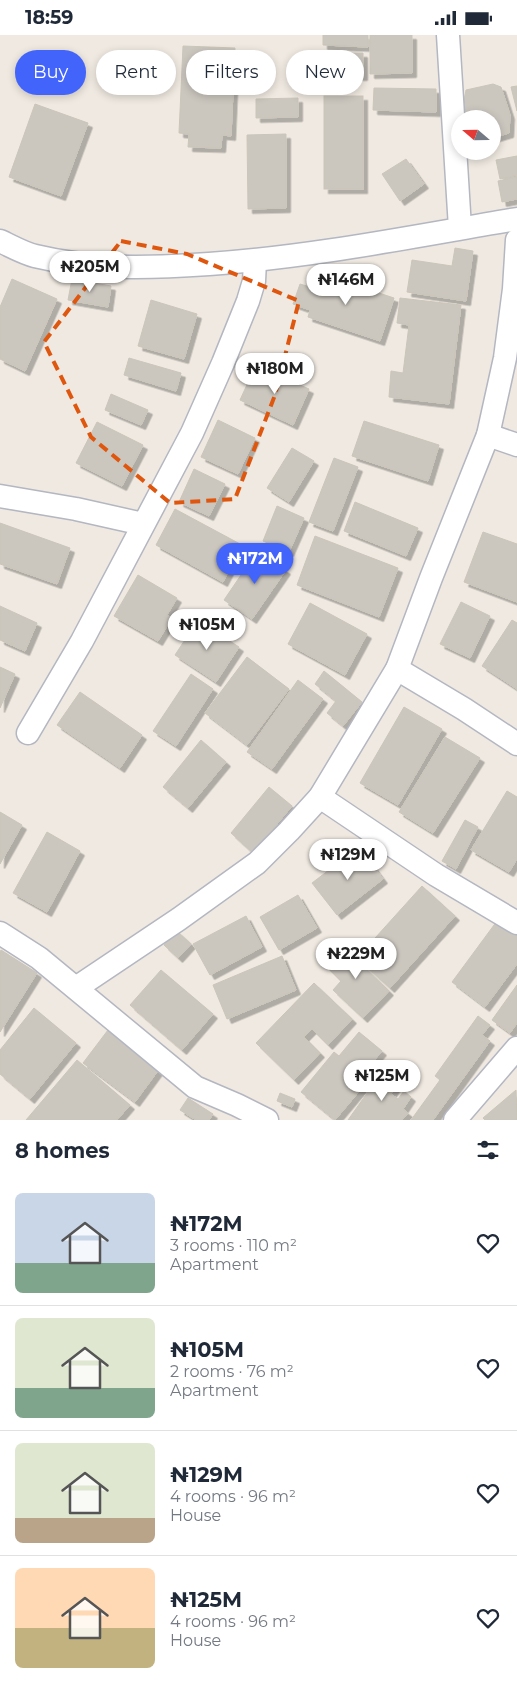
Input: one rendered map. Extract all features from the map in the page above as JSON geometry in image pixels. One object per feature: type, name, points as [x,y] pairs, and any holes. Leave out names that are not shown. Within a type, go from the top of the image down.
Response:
[{"type":"street","points":[[448,35],[460,228]]},
{"type":"street","points":[[0,241],[33,256],[91,266],[154,268],[255,261],[393,241],[517,219]]},
{"type":"street","points":[[76,988],[179,919],[257,863],[320,797],[397,669],[488,435],[505,357],[514,289],[517,240]]},
{"type":"street","points":[[28,733],[82,641],[192,433],[248,301],[254,281],[255,261]]},
{"type":"street","points":[[488,435],[517,445]]},
{"type":"street","points":[[0,496],[76,509],[143,524]]},
{"type":"street","points":[[397,669],[464,709],[517,744]]},
{"type":"street","points":[[320,797],[450,884],[517,923]]},
{"type":"street","points":[[0,933],[39,958],[195,1087],[267,1120]]},
{"type":"street","points":[[455,1120],[517,1048]]},
{"type":"highlighted area","points":[[121,241],[187,254],[299,301],[275,395],[235,499],[170,503],[91,437],[44,342]]},
{"type":"building","points":[[323,35],[368,35],[368,47],[323,45]]},
{"type":"building","points":[[370,35],[412,35],[412,73],[370,74]]},
{"type":"building","points":[[183,46],[235,48],[235,50],[186,50],[186,95],[233,95],[231,136],[222,135],[221,148],[188,147],[189,134],[179,133]]},
{"type":"building","points":[[493,84],[501,87],[510,115],[509,133],[501,135],[501,110],[464,110],[466,90]]},
{"type":"building","points":[[517,86],[517,111],[511,87]]},
{"type":"building","points":[[374,88],[436,89],[436,112],[373,110]]},
{"type":"building","points":[[324,96],[363,96],[363,189],[324,189]]},
{"type":"building","points":[[298,98],[298,117],[256,118],[256,99]]},
{"type":"building","points":[[35,104],[88,123],[61,196],[9,177]]},
{"type":"building","points":[[286,134],[286,208],[248,209],[247,135]]},
{"type":"building","points":[[517,156],[517,175],[500,179],[496,160]]},
{"type":"building","points":[[406,159],[424,184],[400,201],[382,174]]},
{"type":"building","points":[[517,177],[517,199],[502,202],[498,181]]},
{"type":"building","points":[[455,248],[473,251],[466,301],[407,292],[412,260],[452,266]]},
{"type":"building","points":[[322,274],[394,298],[380,341],[308,317],[310,310],[293,304],[300,284],[317,289]]},
{"type":"building","points":[[12,279],[57,299],[25,371],[0,359],[0,307]]},
{"type":"building","points":[[72,279],[111,286],[108,307],[68,300]]},
{"type":"building","points":[[400,298],[461,305],[449,404],[389,397],[391,371],[403,373],[409,325],[397,323]]},
{"type":"building","points":[[151,300],[197,314],[184,359],[138,346]]},
{"type":"building","points":[[129,358],[181,373],[176,391],[124,375]]},
{"type":"building","points":[[256,365],[309,389],[293,425],[240,400]]},
{"type":"building","points":[[111,394],[148,410],[141,425],[105,410]]},
{"type":"building","points":[[218,420],[255,438],[238,474],[201,457]]},
{"type":"building","points":[[364,421],[439,445],[428,481],[352,456]]},
{"type":"building","points":[[97,422],[143,445],[122,486],[76,463]]},
{"type":"building","points":[[292,448],[314,461],[289,502],[267,488]]},
{"type":"building","points":[[334,458],[358,467],[333,531],[309,522]]},
{"type":"building","points":[[194,469],[225,484],[209,516],[179,502]]},
{"type":"building","points":[[355,502],[418,528],[406,556],[344,531]]},
{"type":"building","points":[[277,506],[304,518],[289,552],[263,541]]},
{"type":"building","points":[[175,509],[242,545],[223,582],[156,545]]},
{"type":"building","points":[[0,523],[70,548],[57,584],[0,564]]},
{"type":"building","points":[[483,532],[517,544],[517,602],[464,582]]},
{"type":"building","points":[[315,536],[398,568],[379,617],[297,585]]},
{"type":"building","points":[[258,550],[286,570],[252,619],[224,600]]},
{"type":"building","points":[[138,575],[177,598],[167,615],[172,618],[158,641],[114,616]]},
{"type":"building","points":[[461,602],[490,616],[470,658],[440,644]]},
{"type":"building","points":[[310,603],[367,634],[345,675],[288,644]]},
{"type":"building","points":[[0,606],[37,623],[25,651],[0,640]]},
{"type":"building","points":[[198,620],[239,647],[216,682],[175,655]]},
{"type":"building","points":[[512,620],[517,623],[517,689],[482,666]]},
{"type":"building","points":[[247,657],[289,689],[247,745],[205,713]]},
{"type":"building","points":[[0,667],[15,674],[0,708]]},
{"type":"building","points":[[324,671],[362,702],[343,726],[327,713],[336,701],[315,684]]},
{"type":"building","points":[[191,674],[213,689],[176,746],[153,731]]},
{"type":"building","points":[[298,680],[323,699],[272,769],[247,752]]},
{"type":"building","points":[[80,692],[142,735],[120,768],[57,725]]},
{"type":"building","points":[[404,707],[442,729],[398,805],[360,783]]},
{"type":"building","points":[[445,737],[480,758],[433,833],[399,812]]},
{"type":"building","points":[[201,740],[226,762],[188,808],[163,787]]},
{"type":"building","points":[[269,787],[292,806],[253,853],[231,833]]},
{"type":"building","points":[[507,791],[517,797],[517,859],[509,872],[471,850]]},
{"type":"building","points":[[0,812],[22,825],[0,864]]},
{"type":"building","points":[[465,820],[478,827],[456,869],[442,861]]},
{"type":"building","points":[[47,832],[80,851],[47,912],[13,893]]},
{"type":"building","points":[[359,847],[383,879],[337,915],[312,883]]},
{"type":"building","points":[[422,886],[455,916],[390,988],[357,958]]},
{"type":"building","points":[[298,895],[317,928],[279,950],[260,917]]},
{"type":"building","points":[[246,916],[262,947],[210,975],[193,944]]},
{"type":"building","points":[[497,921],[517,935],[517,964],[485,1007],[452,982]]},
{"type":"building","points":[[177,931],[191,944],[178,958],[164,945]]},
{"type":"building","points":[[351,938],[361,948],[353,956],[389,991],[363,1018],[333,990],[341,981],[325,965]]},
{"type":"building","points":[[1,950],[37,973],[0,1032],[0,952]]},
{"type":"building","points":[[282,956],[296,990],[227,1019],[213,985]]},
{"type":"building","points":[[161,970],[213,1014],[182,1050],[130,1005]]},
{"type":"building","points":[[314,983],[352,1019],[328,1045],[312,1029],[304,1037],[320,1053],[294,1080],[256,1043]]},
{"type":"building","points":[[517,985],[517,1023],[510,1033],[492,1020]]},
{"type":"building","points":[[34,1008],[76,1043],[30,1099],[0,1074],[0,1050]]},
{"type":"building","points":[[478,1016],[490,1025],[482,1035],[490,1041],[433,1120],[411,1120],[440,1080],[435,1076]]},
{"type":"building","points":[[108,1030],[160,1068],[135,1102],[83,1063]]},
{"type":"building","points":[[359,1032],[382,1051],[361,1076],[367,1082],[335,1120],[301,1092],[334,1052],[339,1056]]},
{"type":"building","points":[[77,1060],[130,1105],[117,1120],[26,1120]]},
{"type":"building","points":[[382,1072],[398,1083],[391,1094],[398,1099],[404,1091],[411,1097],[403,1109],[408,1113],[402,1120],[348,1120]]},
{"type":"building","points":[[516,1090],[517,1120],[485,1120],[483,1118]]},
{"type":"building","points":[[280,1093],[295,1099],[292,1107],[277,1101]]},
{"type":"building","points":[[188,1098],[213,1114],[209,1120],[196,1120],[180,1110]]}]
